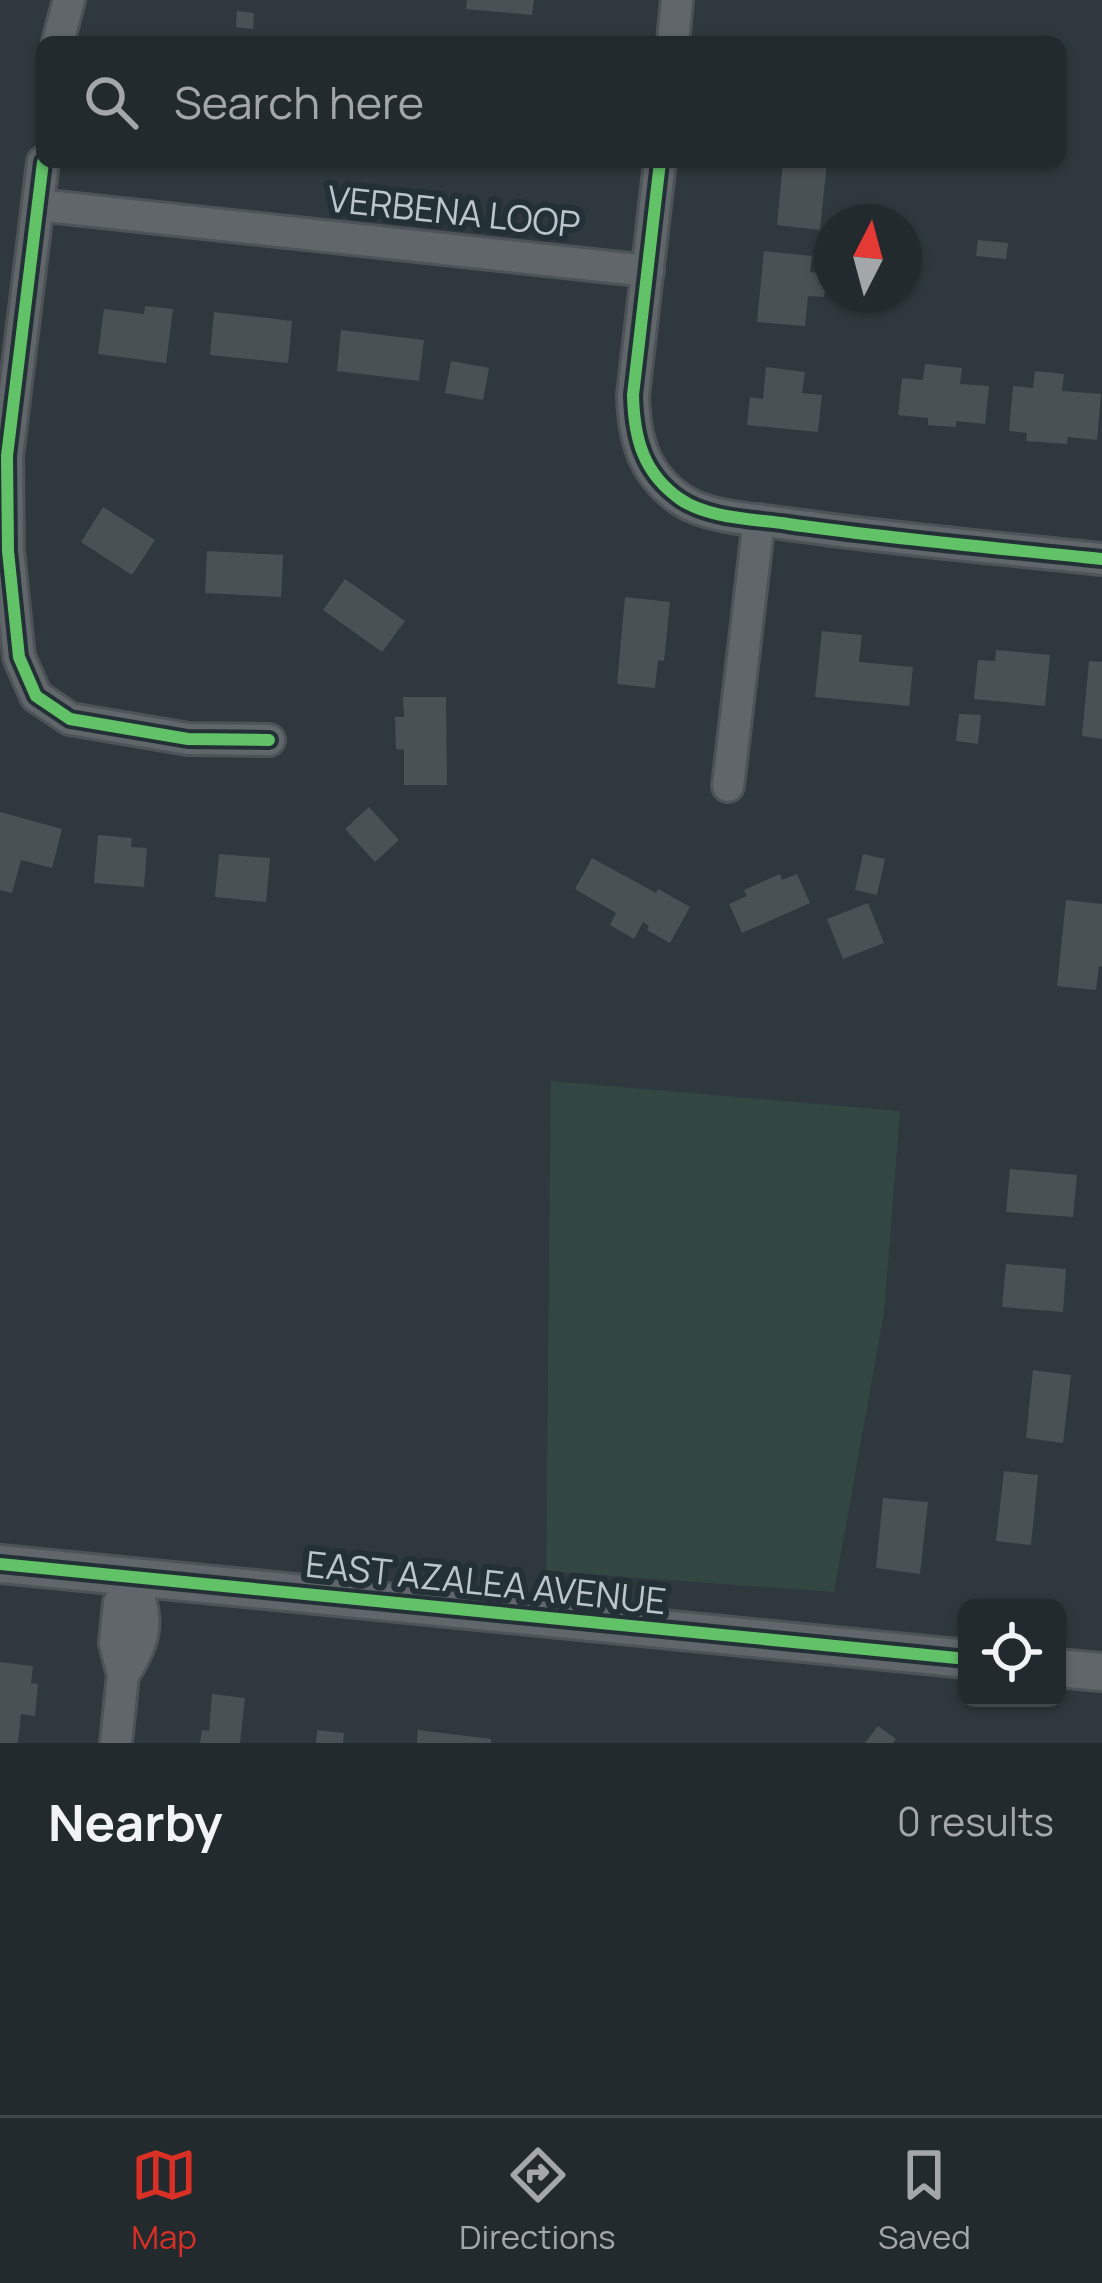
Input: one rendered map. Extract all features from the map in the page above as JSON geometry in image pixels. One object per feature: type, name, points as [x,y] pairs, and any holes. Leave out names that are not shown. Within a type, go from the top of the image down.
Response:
[{"type":"street","points":[[60,36],[69,0]]},
{"type":"street","points":[[674,36],[677,0]]},
{"type":"street","points":[[42,168],[7,455],[10,592],[19,657],[36,696],[70,719],[188,739],[268,740]]},
{"type":"street","points":[[659,168],[633,412],[639,446],[654,473],[691,505],[759,520],[1102,559]]},
{"type":"street","name":"VERBENA LOOP","points":[[38,205],[648,271]]},
{"type":"street","points":[[728,786],[759,520]]},
{"type":"street","name":"EAST AZALEA AVENUE","points":[[0,1564],[958,1658]]},
{"type":"street","points":[[116,1743],[123,1675],[115,1643],[119,1604],[132,1578]]},
{"type":"street","points":[[1066,1669],[1102,1672]]},
{"type":"green space","points":[[551,1081],[900,1111],[884,1313],[834,1592],[546,1571]]},
{"type":"building","points":[[467,0],[534,0],[532,15],[466,9]]},
{"type":"building","points":[[237,11],[254,13],[253,29],[236,27]]},
{"type":"building","points":[[782,168],[826,168],[823,204],[814,204],[814,229],[777,225]]},
{"type":"building","points":[[978,240],[1008,243],[1006,259],[976,256]]},
{"type":"building","points":[[764,251],[812,256],[814,296],[808,296],[805,326],[757,322]]},
{"type":"building","points":[[145,306],[173,309],[166,363],[98,354],[104,309],[144,314]]},
{"type":"building","points":[[214,312],[292,321],[288,363],[210,355]]},
{"type":"building","points":[[341,330],[424,340],[419,381],[337,371]]},
{"type":"building","points":[[451,361],[489,368],[483,400],[445,393]]},
{"type":"building","points":[[925,364],[962,368],[960,384],[989,386],[985,424],[928,425],[928,418],[898,415],[902,378],[923,380]]},
{"type":"building","points":[[766,367],[805,372],[802,393],[822,395],[818,432],[747,425],[750,397],[763,399]]},
{"type":"building","points":[[1035,371],[1064,374],[1062,391],[1101,394],[1097,440],[1026,441],[1027,433],[1009,431],[1013,386],[1033,388]]},
{"type":"building","points":[[103,507],[155,540],[132,575],[81,542]]},
{"type":"building","points":[[207,551],[283,555],[281,597],[205,593]]},
{"type":"building","points":[[345,579],[405,621],[382,652],[323,610]]},
{"type":"building","points":[[625,597],[670,602],[664,661],[658,660],[655,688],[617,684]]},
{"type":"building","points":[[822,631],[862,635],[859,662],[913,667],[909,706],[815,697]]},
{"type":"building","points":[[996,650],[1050,655],[1045,706],[974,699],[978,660],[995,661]]},
{"type":"building","points":[[1089,661],[1102,662],[1102,739],[1082,736]]},
{"type":"building","points":[[403,697],[446,697],[447,785],[404,785],[404,750],[396,749],[395,717],[404,717]]},
{"type":"building","points":[[959,714],[981,715],[978,744],[956,741]]},
{"type":"building","points":[[369,807],[399,840],[375,862],[345,829]]},
{"type":"building","points":[[0,812],[62,829],[52,868],[21,860],[12,893],[0,890]]},
{"type":"building","points":[[98,835],[132,838],[131,847],[147,848],[144,887],[94,883]]},
{"type":"building","points":[[219,854],[270,858],[266,902],[215,897]]},
{"type":"building","points":[[863,854],[885,859],[877,895],[855,890]]},
{"type":"building","points":[[592,858],[690,907],[670,943],[647,930],[643,922],[634,939],[610,925],[616,913],[575,889]]},
{"type":"building","points":[[780,874],[782,880],[797,874],[810,903],[742,933],[729,904],[747,896],[744,890]]},
{"type":"building","points":[[1066,900],[1102,904],[1102,967],[1096,990],[1057,986]]},
{"type":"building","points":[[868,903],[884,943],[843,959],[827,919]]},
{"type":"building","points":[[1010,1169],[1077,1175],[1073,1217],[1006,1212]]},
{"type":"building","points":[[1006,1264],[1066,1269],[1063,1312],[1002,1307]]},
{"type":"building","points":[[1033,1370],[1071,1375],[1063,1443],[1026,1438]]},
{"type":"building","points":[[1004,1471],[1038,1475],[1031,1545],[996,1541]]},
{"type":"building","points":[[883,1498],[928,1502],[920,1574],[876,1568]]},
{"type":"building","points":[[0,1662],[33,1666],[31,1683],[38,1684],[35,1716],[21,1714],[18,1743],[0,1743]]},
{"type":"building","points":[[212,1694],[245,1698],[240,1743],[200,1743],[202,1730],[209,1731]]},
{"type":"building","points":[[878,1726],[896,1739],[893,1743],[865,1743]]},
{"type":"building","points":[[317,1730],[344,1733],[343,1743],[316,1743]]},
{"type":"building","points":[[418,1730],[491,1739],[491,1743],[417,1743]]},
{"type":"cycle path","points":[[42,168],[7,456],[8,551],[19,657],[36,696],[70,719],[188,739],[269,740]]},
{"type":"cycle path","points":[[659,168],[633,395],[643,453],[667,489],[692,506],[732,517],[1102,559]]},
{"type":"cycle path","points":[[0,1564],[958,1658]]}]
